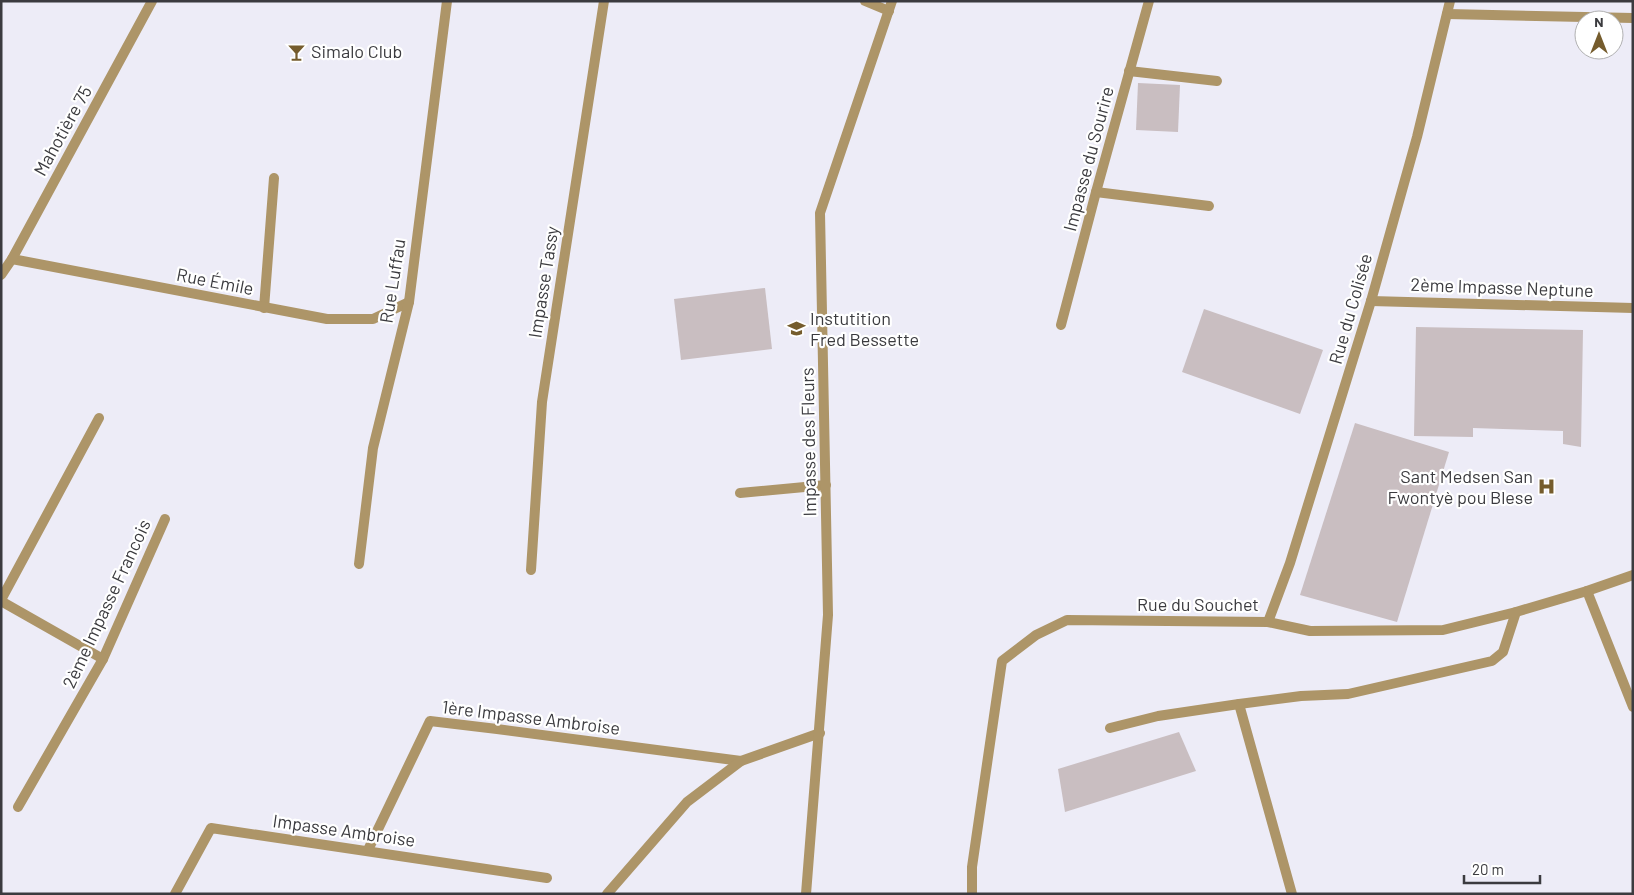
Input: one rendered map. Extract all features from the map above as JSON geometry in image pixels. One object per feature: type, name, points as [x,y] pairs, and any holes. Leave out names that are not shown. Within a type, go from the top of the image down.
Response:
[{"type":"street","name":"Mahotière 75","points":[[1,275],[12,259],[152,1]]},
{"type":"street","name":"Rue Luffau","points":[[359,564],[373,448],[409,302],[447,1]]},
{"type":"street","name":"Impasse Tassy","points":[[530,570],[542,402],[604,1]]},
{"type":"street","points":[[865,1],[891,6]]},
{"type":"street","name":"Impasse du Sourire","points":[[1061,325],[1149,1]]},
{"type":"street","name":"Rue du Colisée","points":[[1268,622],[1290,563],[1371,301],[1417,137],[1450,1]]},
{"type":"street","name":"Impasse des Fleurs","points":[[806,894],[828,615],[820,213],[891,6]]},
{"type":"street","points":[[1447,14],[1633,18]]},
{"type":"street","points":[[1130,71],[1217,81]]},
{"type":"street","points":[[264,308],[274,178]]},
{"type":"street","points":[[1096,192],[1208,206]]},
{"type":"street","name":"Rue Émile","points":[[12,259],[327,320],[373,319],[409,302]]},
{"type":"street","name":"2ème Impasse Neptune","points":[[1371,301],[1633,308]]},
{"type":"street","points":[[98,418],[1,601],[103,659]]},
{"type":"street","points":[[740,493],[826,485]]},
{"type":"street","name":"2ème Impasse Francois","points":[[18,807],[103,659],[165,519]]},
{"type":"street","name":"Rue du Souchet","points":[[972,894],[972,867],[1002,661],[1036,635],[1067,620],[1268,622],[1310,631],[1443,630],[1516,612],[1633,575]]},
{"type":"street","points":[[1587,591],[1633,707]]},
{"type":"street","points":[[1110,728],[1158,716],[1239,704],[1301,696],[1348,694],[1492,661],[1503,652],[1516,612]]},
{"type":"street","points":[[1239,704],[1292,894]]},
{"type":"street","name":"1ère Impasse Ambroise","points":[[368,850],[430,721],[497,728],[741,761]]},
{"type":"street","points":[[607,894],[687,802],[741,761],[820,733]]},
{"type":"street","name":"Impasse Ambroise","points":[[175,894],[210,828],[547,878]]},
{"type":"building","points":[[1138,83],[1180,85],[1178,132],[1136,130]]},
{"type":"building","points":[[765,288],[772,349],[681,360],[674,299]]},
{"type":"building","points":[[1204,309],[1323,350],[1300,414],[1182,372]]},
{"type":"building","points":[[1416,327],[1583,330],[1581,447],[1563,444],[1563,431],[1473,428],[1473,437],[1414,436]]},
{"type":"building","points":[[1355,423],[1449,452],[1397,622],[1300,595]]},
{"type":"building","points":[[1179,732],[1196,771],[1065,812],[1058,769]]},
{"type":"place","name":"Simalo Club","points":[[297,52]]},
{"type":"place","name":"Instutition Fred Bessette","points":[[796,329]]},
{"type":"place","name":"Sant Medsen San Fwontyè pou Blese","points":[[1547,487]]}]
